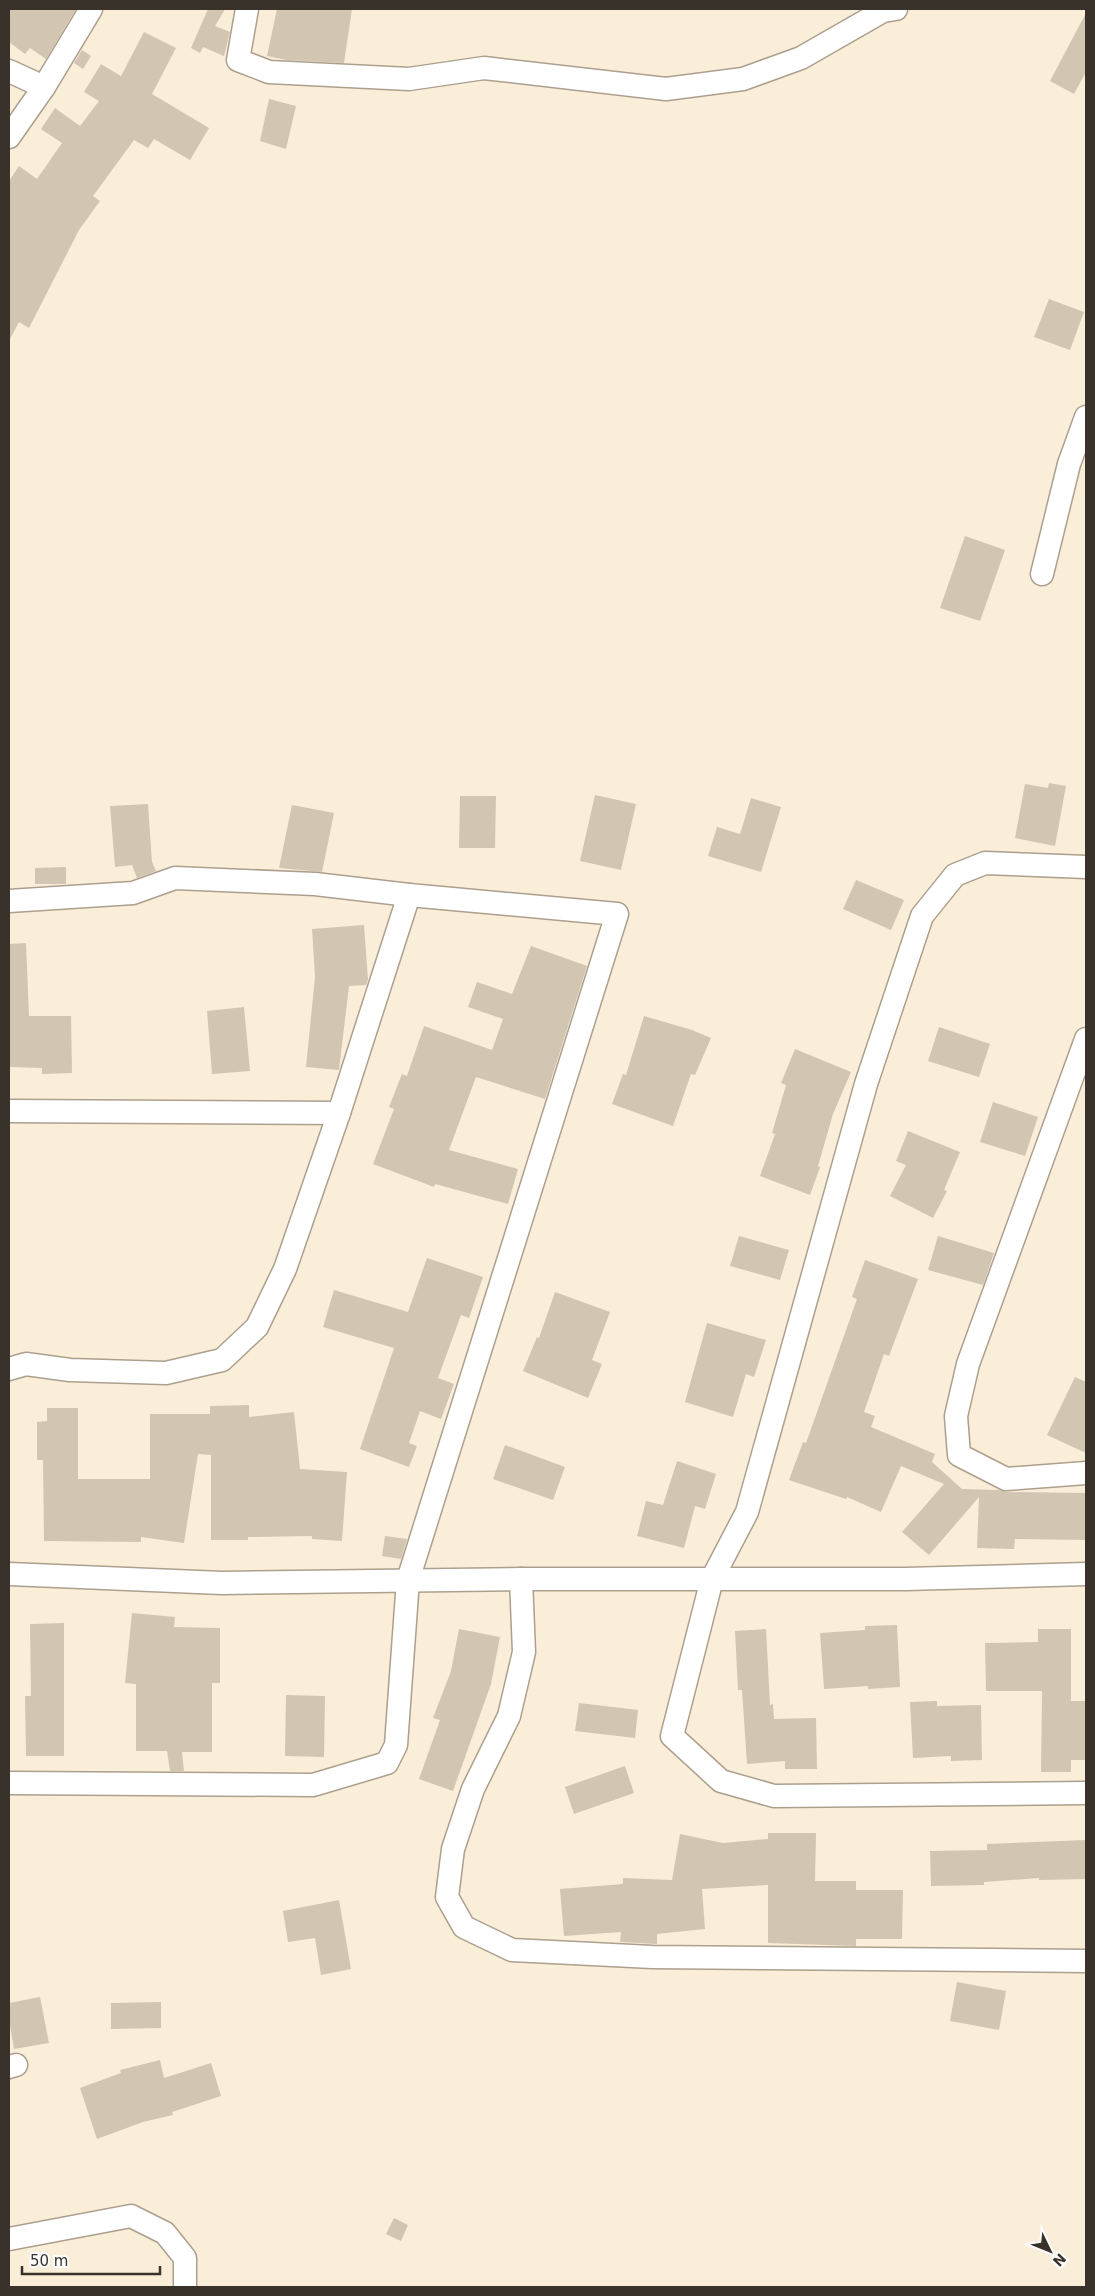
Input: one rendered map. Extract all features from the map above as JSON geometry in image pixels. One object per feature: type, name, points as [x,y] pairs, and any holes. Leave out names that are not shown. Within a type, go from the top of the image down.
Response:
[{"type":"street","points":[[9,137],[44,87],[91,9]]},
{"type":"street","points":[[247,9],[238,60],[269,72],[409,79],[484,68],[666,89],[743,79],[801,58],[883,11],[896,9]]},
{"type":"street","points":[[9,71],[44,87]]},
{"type":"street","points":[[1042,574],[1070,464],[1086,417]]},
{"type":"street","points":[[1086,867],[984,863],[955,876],[922,916],[866,1084],[747,1512],[712,1579],[672,1736],[721,1781],[774,1796],[1086,1793]]},
{"type":"street","points":[[9,901],[133,893],[175,878],[315,884],[408,895],[617,914],[408,1580],[396,1745],[387,1763],[313,1785],[9,1783]]},
{"type":"street","points":[[9,1369],[26,1364],[70,1370],[166,1373],[222,1360],[257,1326],[285,1269],[339,1114],[408,895]]},
{"type":"street","points":[[1086,1039],[968,1364],[956,1416],[959,1455],[1006,1479],[1086,1473]]},
{"type":"street","points":[[9,1111],[339,1114]]},
{"type":"street","points":[[9,1574],[222,1583],[521,1579],[906,1579],[1086,1574]]},
{"type":"street","points":[[521,1579],[524,1652],[509,1716],[473,1789],[453,1849],[447,1896],[464,1927],[512,1950],[652,1957],[1086,1961]]},
{"type":"street","points":[[9,2239],[131,2216],[165,2234],[185,2258],[185,2287]]},
{"type":"building","points":[[9,9],[76,9],[46,59],[30,48],[25,54],[9,42]]},
{"type":"building","points":[[208,9],[225,9],[215,26],[230,32],[224,56],[203,47],[200,53],[191,48]]},
{"type":"building","points":[[277,9],[352,9],[344,63],[286,60],[267,56]]},
{"type":"building","points":[[1086,13],[1086,72],[1074,94],[1050,81]]},
{"type":"building","points":[[144,32],[176,48],[152,94],[209,128],[190,160],[154,139],[148,148],[134,140],[93,196],[100,201],[79,230],[29,328],[19,322],[9,341],[9,181],[19,166],[37,179],[62,143],[41,129],[55,108],[80,126],[99,101],[84,92],[101,64],[121,76]]},
{"type":"building","points":[[82,50],[91,56],[83,69],[74,63]]},
{"type":"building","points":[[269,99],[296,106],[286,149],[260,141]]},
{"type":"building","points":[[1049,299],[1084,312],[1070,350],[1034,337]]},
{"type":"building","points":[[965,536],[1005,550],[980,621],[940,608]]},
{"type":"building","points":[[1049,783],[1066,786],[1055,846],[1015,838],[1025,784],[1048,788]]},
{"type":"building","points":[[595,795],[636,804],[621,870],[580,861]]},
{"type":"building","points":[[460,796],[496,796],[495,848],[459,848]]},
{"type":"building","points":[[751,798],[781,807],[761,872],[708,856],[717,827],[740,834]]},
{"type":"building","points":[[148,804],[152,862],[156,871],[137,878],[132,865],[115,867],[110,806]]},
{"type":"building","points":[[292,805],[334,813],[322,872],[279,868]]},
{"type":"building","points":[[66,867],[66,884],[35,884],[35,868]]},
{"type":"building","points":[[856,880],[904,900],[891,930],[843,909]]},
{"type":"building","points":[[364,925],[368,980],[366,985],[349,986],[339,1070],[306,1067],[315,977],[312,929]]},
{"type":"building","points":[[26,943],[29,1016],[71,1016],[72,1073],[42,1074],[42,1068],[9,1067],[9,944]]},
{"type":"building","points":[[531,946],[587,966],[545,1099],[476,1077],[449,1150],[518,1169],[508,1204],[435,1184],[434,1187],[373,1164],[394,1109],[389,1107],[402,1074],[407,1076],[424,1026],[492,1050],[503,1019],[468,1007],[477,982],[512,994]]},
{"type":"building","points":[[244,1007],[250,1071],[212,1074],[207,1011]]},
{"type":"building","points":[[644,1016],[692,1030],[711,1038],[695,1075],[691,1074],[673,1126],[612,1104],[623,1074],[626,1075]]},
{"type":"building","points":[[939,1027],[990,1044],[979,1077],[928,1061]]},
{"type":"building","points":[[795,1049],[851,1072],[833,1114],[818,1166],[820,1167],[810,1195],[760,1176],[775,1134],[772,1133],[786,1085],[781,1083]]},
{"type":"building","points":[[993,1102],[1038,1117],[1025,1156],[980,1142]]},
{"type":"building","points":[[908,1131],[960,1152],[944,1190],[947,1191],[933,1218],[890,1196],[906,1165],[896,1161]]},
{"type":"building","points":[[739,1236],[789,1250],[780,1280],[730,1266]]},
{"type":"building","points":[[938,1236],[994,1253],[983,1285],[928,1270]]},
{"type":"building","points":[[427,1258],[483,1277],[469,1318],[461,1315],[438,1378],[454,1384],[441,1419],[420,1411],[409,1443],[417,1446],[409,1467],[360,1449],[394,1348],[323,1327],[334,1290],[408,1312]]},
{"type":"building","points":[[865,1260],[918,1279],[889,1356],[884,1354],[864,1412],[875,1416],[871,1427],[935,1454],[932,1462],[962,1489],[1007,1492],[1086,1493],[1086,1540],[1015,1539],[1014,1549],[977,1548],[979,1497],[929,1555],[902,1532],[944,1484],[901,1466],[881,1512],[847,1497],[846,1499],[789,1480],[803,1442],[806,1443],[857,1299],[852,1297]]},
{"type":"building","points":[[555,1292],[610,1312],[592,1360],[602,1364],[588,1398],[523,1371],[537,1337],[539,1338]]},
{"type":"building","points":[[707,1323],[766,1340],[754,1377],[746,1374],[733,1417],[685,1402]]},
{"type":"building","points":[[1075,1377],[1086,1382],[1086,1453],[1047,1435]]},
{"type":"building","points":[[249,1405],[249,1417],[294,1412],[300,1469],[347,1472],[342,1541],[312,1539],[312,1536],[248,1537],[248,1540],[211,1540],[211,1455],[198,1454],[184,1543],[141,1537],[141,1542],[44,1541],[43,1460],[37,1460],[37,1422],[47,1421],[47,1408],[78,1408],[78,1479],[150,1479],[150,1414],[210,1414],[210,1406]]},
{"type":"building","points":[[505,1445],[565,1467],[553,1500],[493,1479]]},
{"type":"building","points":[[677,1461],[716,1474],[705,1509],[695,1506],[684,1548],[637,1536],[646,1501],[663,1505]]},
{"type":"building","points":[[385,1536],[407,1539],[401,1559],[382,1556]]},
{"type":"building","points":[[132,1613],[175,1617],[174,1627],[220,1628],[220,1683],[212,1683],[212,1752],[182,1752],[184,1771],[170,1771],[167,1751],[136,1751],[136,1684],[125,1683]]},
{"type":"building","points":[[64,1623],[64,1756],[26,1756],[25,1696],[31,1696],[30,1624]]},
{"type":"building","points":[[897,1625],[900,1687],[868,1689],[868,1686],[824,1689],[820,1633],[865,1630],[865,1626]]},
{"type":"building","points":[[459,1629],[500,1637],[491,1684],[453,1791],[419,1779],[440,1720],[433,1718],[451,1671]]},
{"type":"building","points":[[766,1629],[770,1705],[773,1704],[774,1719],[816,1718],[817,1769],[785,1769],[785,1761],[747,1764],[742,1690],[738,1690],[735,1631]]},
{"type":"building","points":[[1038,1629],[1071,1629],[1071,1701],[1086,1701],[1086,1760],[1071,1760],[1071,1772],[1041,1772],[1042,1691],[986,1691],[985,1643],[1038,1642]]},
{"type":"building","points":[[286,1695],[325,1696],[324,1757],[285,1756]]},
{"type":"building","points":[[937,1701],[937,1706],[981,1705],[982,1760],[951,1761],[951,1756],[913,1758],[910,1702]]},
{"type":"building","points":[[579,1703],[638,1710],[635,1738],[575,1731]]},
{"type":"building","points":[[625,1766],[634,1793],[574,1814],[565,1787]]},
{"type":"building","points":[[768,1833],[816,1833],[815,1881],[856,1881],[856,1890],[903,1890],[902,1939],[856,1939],[856,1946],[768,1943],[768,1885],[702,1889],[705,1929],[657,1934],[657,1944],[620,1942],[621,1932],[564,1936],[560,1889],[623,1884],[623,1878],[672,1880],[680,1834],[723,1843],[768,1839]]},
{"type":"building","points":[[1086,1840],[1086,1879],[1039,1880],[1039,1878],[984,1882],[984,1885],[931,1886],[930,1851],[987,1850],[987,1844]]},
{"type":"building","points":[[339,1900],[351,1969],[321,1975],[315,1938],[288,1942],[283,1911]]},
{"type":"building","points":[[957,1982],[1006,1991],[999,2030],[950,2021]]},
{"type":"building","points":[[40,1997],[49,2043],[14,2049],[9,2020],[9,2003]]},
{"type":"building","points":[[161,2002],[161,2028],[111,2029],[111,2003]]},
{"type":"building","points":[[160,2060],[164,2078],[211,2063],[221,2096],[172,2112],[173,2115],[143,2122],[97,2139],[80,2088],[121,2073],[120,2070]]},
{"type":"building","points":[[394,2218],[408,2225],[401,2241],[386,2234]]}]
